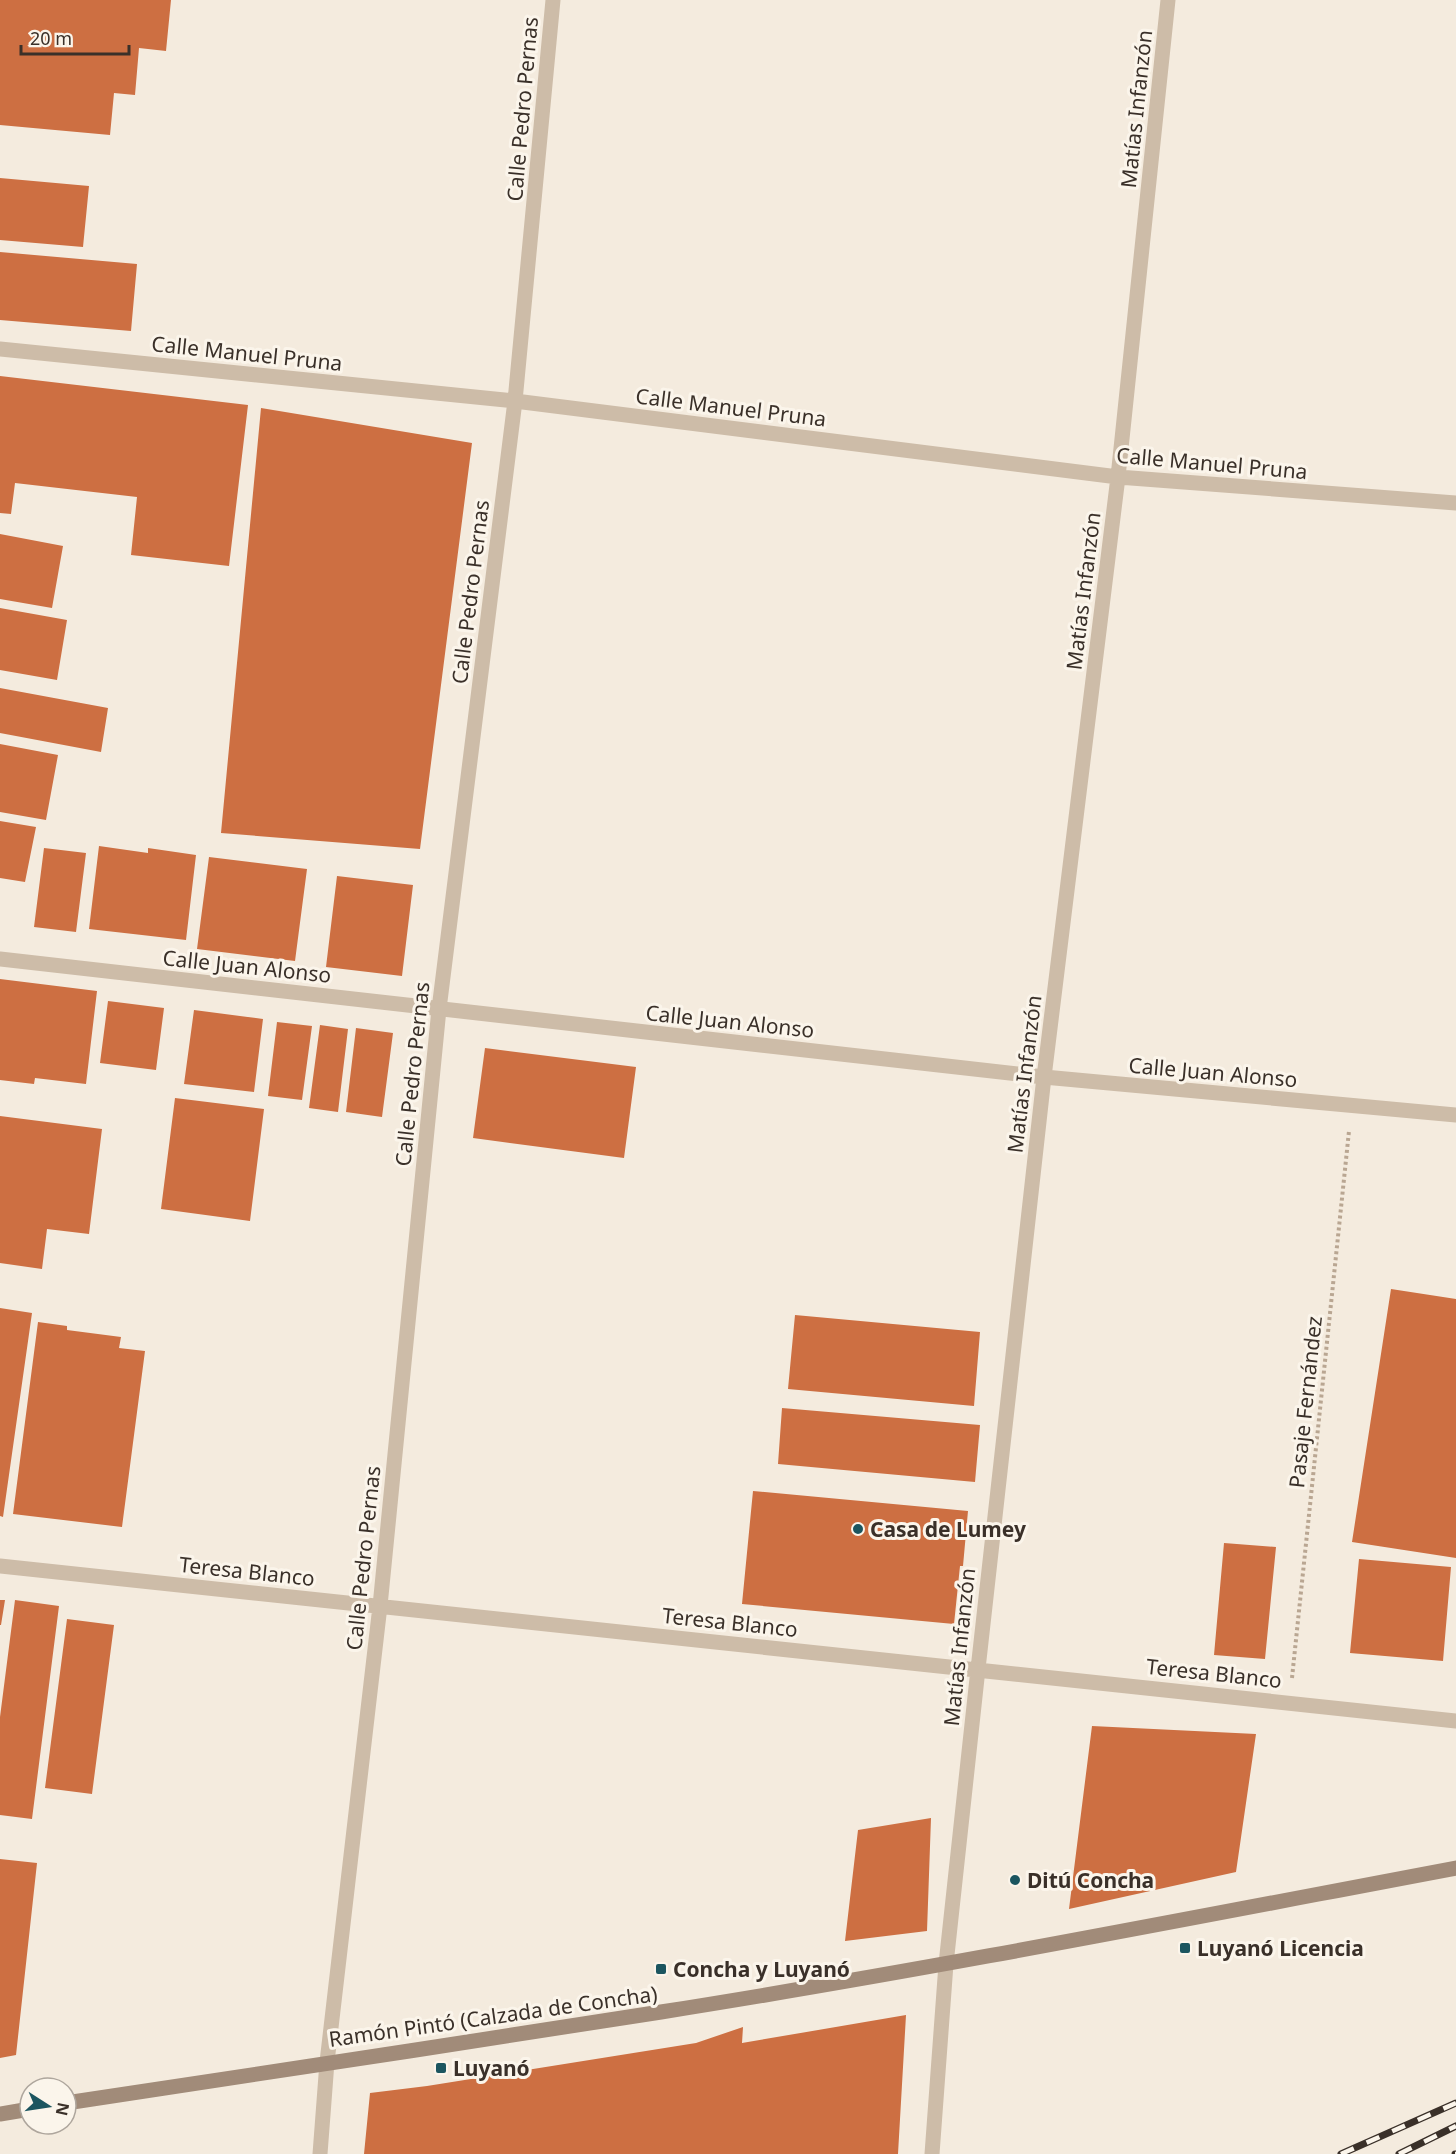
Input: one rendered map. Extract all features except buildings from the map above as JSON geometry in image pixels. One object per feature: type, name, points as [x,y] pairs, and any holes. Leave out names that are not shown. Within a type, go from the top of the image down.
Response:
[{"type":"main road","name":"Ramón Pintó (Calzada de Concha)","points":[[78,2101],[662,2012],[946,1964],[1456,1868]]},
{"type":"main road","points":[[0,2114],[18,2111]]},
{"type":"street","name":"Calle Pedro Pernas","points":[[320,2154],[327,2062],[380,1606],[439,1009],[515,401],[553,0]]},
{"type":"street","name":"Matías Infanzón","points":[[932,2154],[946,1964],[978,1669],[1044,1077],[1118,477],[1168,0]]},
{"type":"street","name":"Calle Manuel Pruna","points":[[0,349],[515,401],[1118,477],[1456,503]]},
{"type":"street","name":"Calle Juan Alonso","points":[[0,959],[1044,1077],[1456,1115]]},
{"type":"street","name":"Teresa Blanco","points":[[0,1566],[1456,1721]]},
{"type":"path","name":"Pasaje Fernández","points":[[1289,1702],[1351,1106]]},
{"type":"railway","points":[[1341,2154],[1456,2103]]},
{"type":"railway","points":[[1399,2154],[1456,2126]]},
{"type":"place","name":"Casa de Lumey","points":[[858,1529]]},
{"type":"place","name":"Ditú Concha","points":[[1015,1880]]},
{"type":"place","name":"Luyanó Licencia","points":[[1185,1948]]},
{"type":"place","name":"Concha y Luyanó","points":[[661,1969]]},
{"type":"place","name":"Luyanó","points":[[441,2068]]}]
